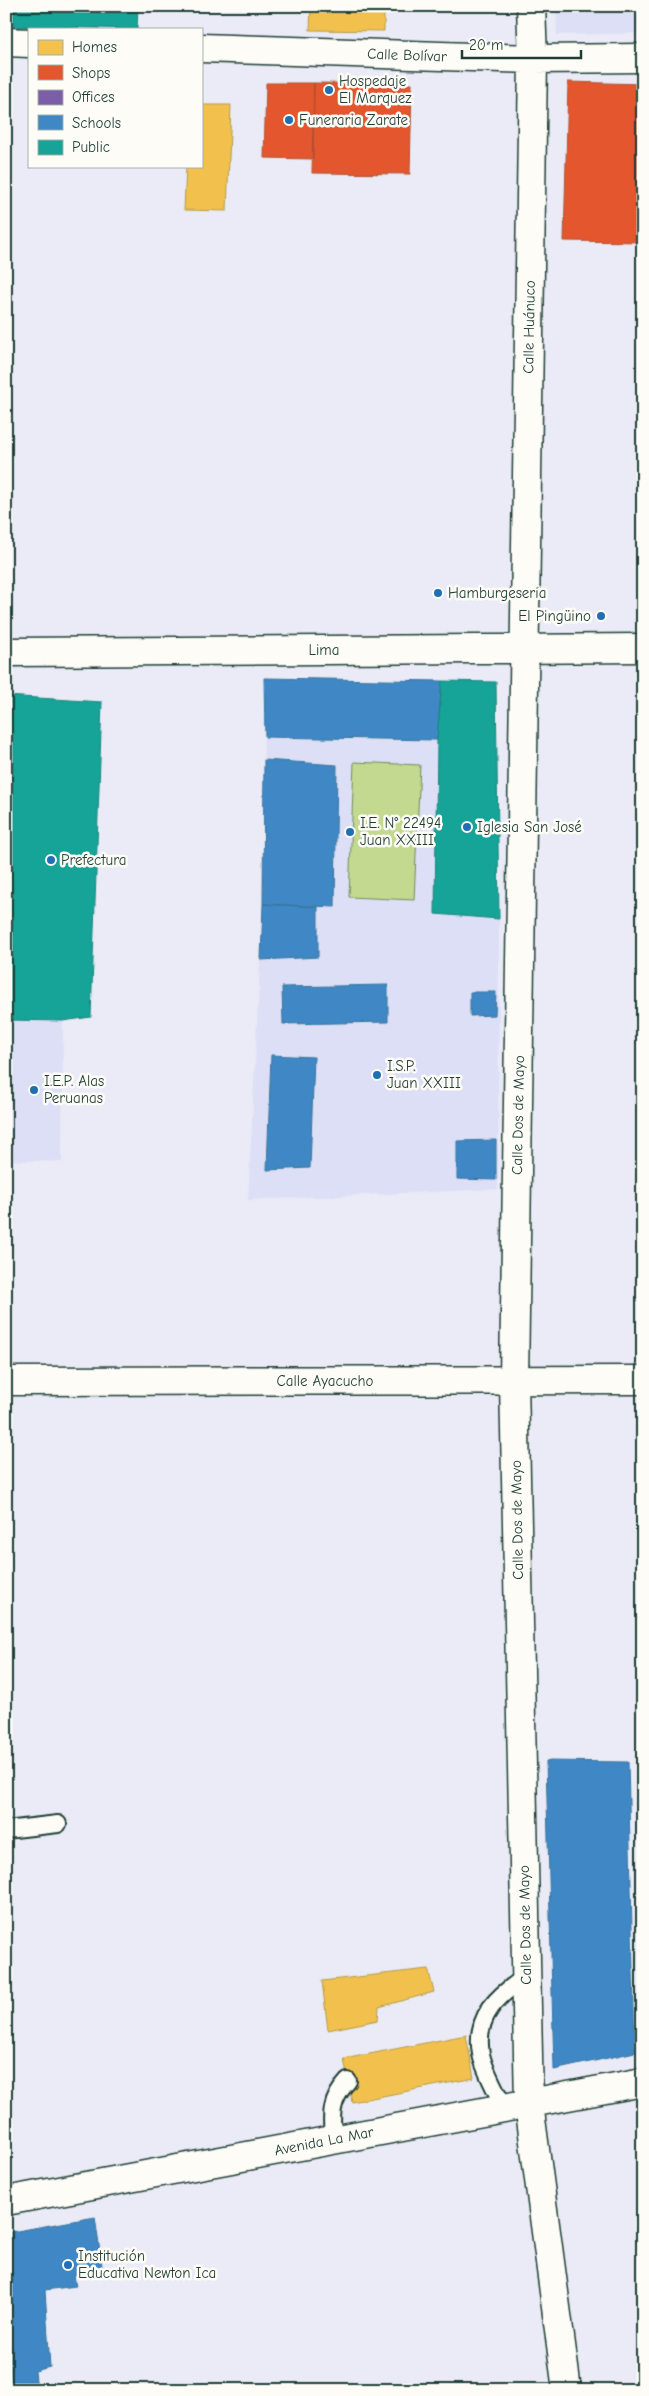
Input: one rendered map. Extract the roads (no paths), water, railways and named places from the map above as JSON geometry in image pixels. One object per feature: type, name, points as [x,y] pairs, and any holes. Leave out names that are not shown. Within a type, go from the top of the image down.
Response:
[{"type":"street","name":"Calle Huánuco","points":[[524,648],[533,59],[530,6]]},
{"type":"street","points":[[6,42],[28,43]]},
{"type":"street","name":"Calle Bolívar","points":[[202,48],[533,59],[643,58]]},
{"type":"street","name":"Calle Dos de Mayo","points":[[524,648],[514,1381],[527,1976],[516,2106],[567,2390]]},
{"type":"street","name":"Lima","points":[[6,652],[643,648]]},
{"type":"street","name":"Calle Ayacucho","points":[[6,1381],[643,1380]]},
{"type":"street","name":"Avenida La Mar","points":[[6,2201],[643,2082]]},
{"type":"lane","points":[[6,1830],[58,1824]]},
{"type":"lane","points":[[516,2106],[475,2055],[482,2025],[487,2014],[502,1993],[527,1976]]},
{"type":"lane","points":[[333,2140],[331,2114],[333,2102],[348,2081]]},
{"type":"place","name":"Hospedaje El Marquez","points":[[329,90]]},
{"type":"place","name":"Funeraria Zarate","points":[[289,120]]},
{"type":"place","name":"Hamburgeseria","points":[[438,593]]},
{"type":"place","name":"El Pingüino","points":[[601,616]]},
{"type":"place","name":"Iglesia San José","points":[[467,827]]},
{"type":"place","name":"I.E. N° 22494 Juan XXIII","points":[[350,832]]},
{"type":"place","name":"Prefectura","points":[[51,860]]},
{"type":"place","name":"I.S.P. Juan XXIII","points":[[377,1075]]},
{"type":"place","name":"I.E.P. Alas Peruanas","points":[[34,1090]]},
{"type":"place","name":"Institución Educativa Newton Ica","points":[[68,2265]]}]
